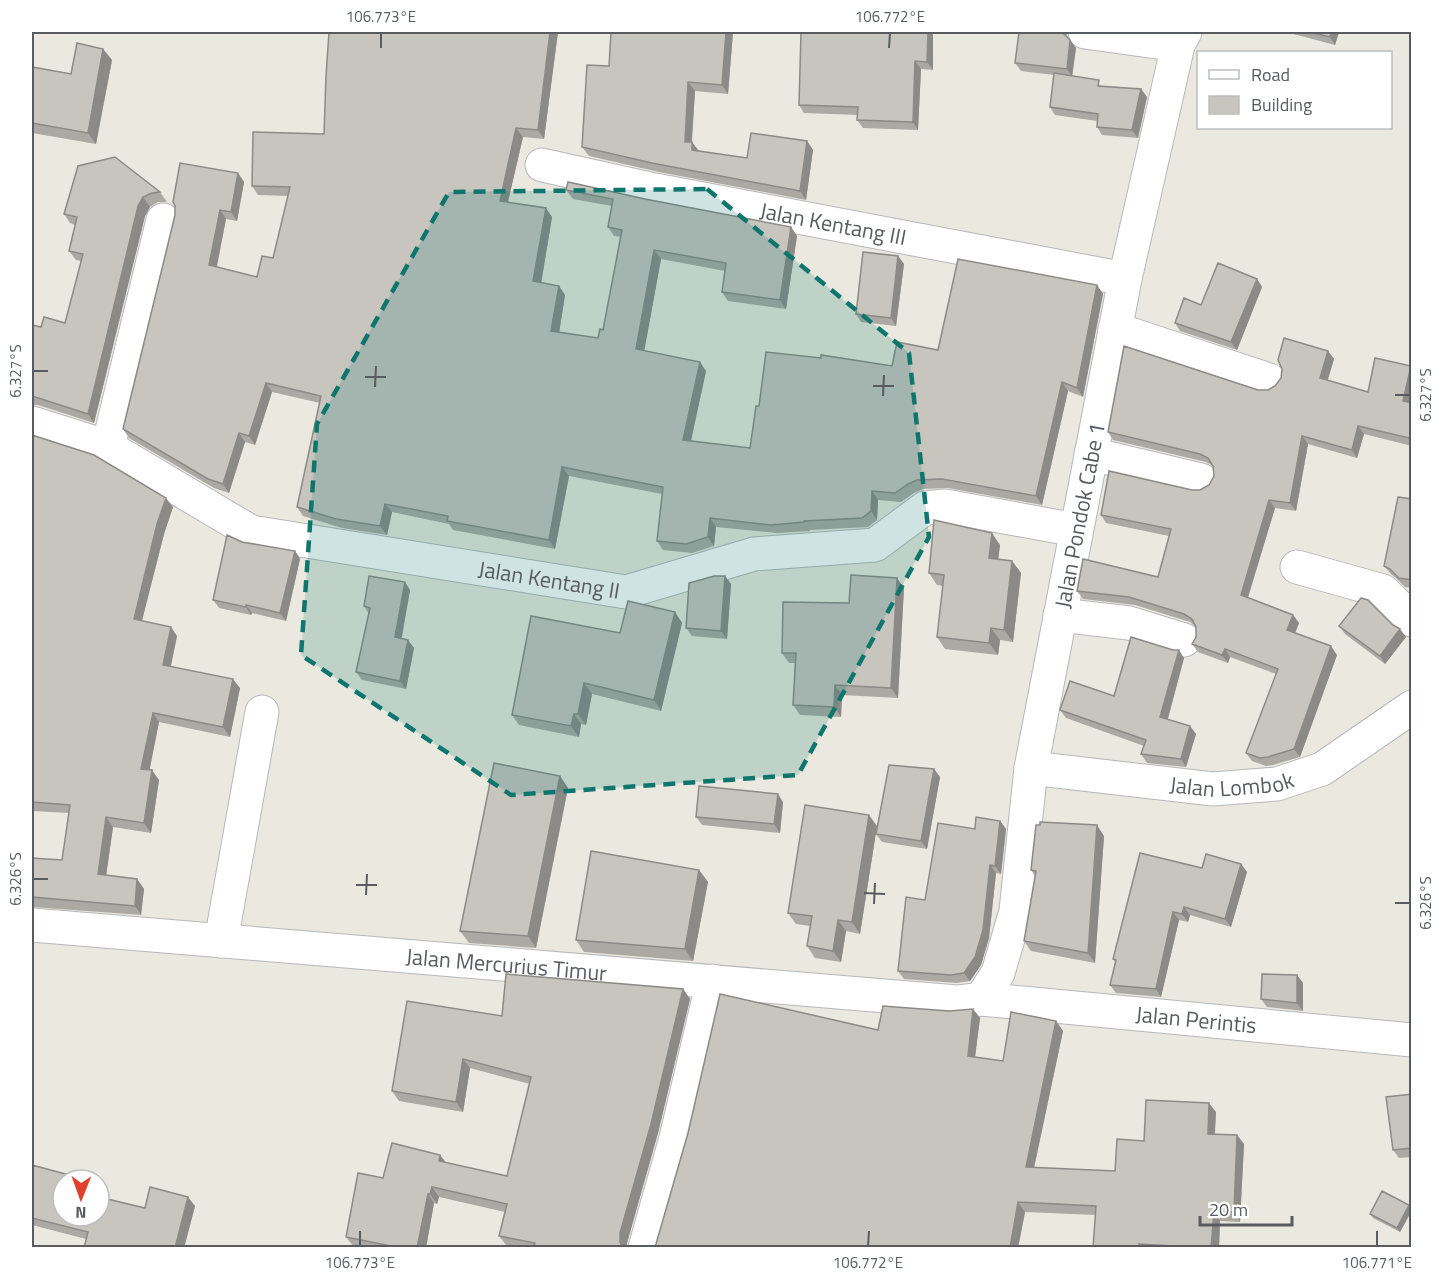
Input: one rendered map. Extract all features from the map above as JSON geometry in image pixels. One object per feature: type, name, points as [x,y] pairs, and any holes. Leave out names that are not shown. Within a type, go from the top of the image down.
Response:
[{"type":"street","points":[[1085,32],[1181,38]]},
{"type":"street","name":"Jalan Pondok Cabe 1","points":[[981,999],[998,973],[1016,911],[1031,768],[1125,279],[1181,38]]},
{"type":"street","name":"Jalan Kentang III","points":[[542,165],[655,190],[1125,279]]},
{"type":"street","points":[[108,447],[163,220]]},
{"type":"street","points":[[1115,329],[1269,380]]},
{"type":"street","name":"Jalan Kentang II","points":[[32,423],[108,447],[251,532],[626,592],[754,554],[875,545],[925,508],[945,506],[1076,530]]},
{"type":"street","points":[[1091,454],[1201,480]]},
{"type":"street","points":[[1297,567],[1383,591],[1412,620]]},
{"type":"street","points":[[1060,615],[1129,623],[1184,640]]},
{"type":"street","name":"Jalan Lombok","points":[[1031,768],[1213,789],[1276,784],[1322,769],[1412,707]]},
{"type":"street","points":[[221,941],[262,712]]},
{"type":"street","name":"Jalan Mercurius Timur","points":[[32,925],[957,1002],[981,999]]},
{"type":"street","points":[[645,1248],[676,1138],[713,981]]},
{"type":"street","name":"Jalan Perintis","points":[[981,999],[1412,1040]]},
{"type":"highlighted area","points":[[707,189],[909,353],[929,537],[798,775],[511,795],[301,655],[317,424],[449,192]]},
{"type":"building","points":[[329,32],[550,32],[538,130],[516,128],[500,201],[546,208],[533,281],[559,286],[551,331],[598,338],[600,329],[603,330],[622,230],[608,227],[613,199],[566,190],[568,182],[791,227],[780,300],[722,292],[726,263],[654,250],[636,349],[700,362],[683,440],[750,448],[756,406],[759,406],[766,352],[821,358],[821,355],[892,366],[897,342],[938,350],[958,259],[1097,285],[1077,388],[1062,382],[1036,496],[942,479],[917,480],[895,493],[872,491],[871,511],[862,518],[771,525],[710,518],[708,537],[686,544],[657,541],[663,487],[562,467],[549,540],[447,521],[448,516],[385,504],[380,526],[336,519],[297,507],[321,396],[266,383],[249,436],[239,433],[223,484],[208,479],[123,429],[175,215],[173,202],[180,163],[238,173],[231,212],[220,210],[209,265],[257,277],[262,256],[273,258],[290,187],[252,186],[253,132],[324,134]]},
{"type":"building","points":[[611,32],[726,32],[722,85],[688,82],[685,142],[692,142],[692,150],[747,158],[751,133],[807,141],[800,191],[652,163],[582,147],[587,65],[609,66]]},
{"type":"building","points":[[801,32],[928,32],[927,62],[915,61],[913,122],[857,120],[858,107],[799,105]]},
{"type":"building","points":[[1019,32],[1062,32],[1070,40],[1067,69],[1015,63]]},
{"type":"building","points":[[1309,32],[1331,32],[1330,37]]},
{"type":"building","points":[[77,43],[103,49],[88,133],[32,123],[32,67],[71,74]]},
{"type":"building","points":[[1054,73],[1099,80],[1098,86],[1141,89],[1132,130],[1097,127],[1098,114],[1050,107]]},
{"type":"building","points":[[115,157],[160,192],[143,197],[138,206],[88,414],[32,396],[32,325],[41,327],[44,317],[65,323],[83,254],[69,251],[77,217],[64,214],[78,166]]},
{"type":"building","points":[[863,252],[898,256],[891,318],[856,314]]},
{"type":"building","points":[[1218,263],[1257,279],[1231,342],[1175,323],[1184,298],[1201,305]]},
{"type":"building","points":[[1284,338],[1328,351],[1320,378],[1368,392],[1375,358],[1411,366],[1403,401],[1412,403],[1412,431],[1409,438],[1358,426],[1352,450],[1302,436],[1290,503],[1269,500],[1241,595],[1293,615],[1287,630],[1331,646],[1294,749],[1260,758],[1246,753],[1278,669],[1225,649],[1222,655],[1192,644],[1196,637],[1196,627],[1192,619],[1184,614],[1129,597],[1077,591],[1083,559],[1158,577],[1171,529],[1101,515],[1109,471],[1192,490],[1200,490],[1209,485],[1214,476],[1213,466],[1208,458],[1200,454],[1108,432],[1124,346],[1258,390],[1268,390],[1275,386],[1281,378],[1282,369],[1278,360]]},
{"type":"building","points":[[32,435],[94,455],[166,498],[157,524],[134,619],[171,627],[163,665],[233,679],[223,727],[153,713],[141,769],[152,770],[144,823],[106,817],[98,874],[137,879],[135,906],[32,897],[32,858],[62,860],[70,805],[32,802]]},
{"type":"building","points":[[1398,497],[1412,499],[1412,580],[1399,578],[1384,566]]},
{"type":"building","points":[[934,520],[992,533],[989,558],[1012,561],[1004,630],[991,628],[989,643],[937,637],[944,575],[929,573]]},
{"type":"building","points":[[227,535],[242,542],[295,551],[280,613],[213,600]]},
{"type":"building","points":[[851,575],[897,578],[891,688],[835,685],[834,707],[793,705],[796,653],[782,653],[783,602],[849,603]]},
{"type":"building","points":[[369,576],[405,582],[395,637],[408,640],[400,681],[356,672],[370,608],[364,606]]},
{"type":"building","points":[[714,576],[725,576],[721,631],[686,628],[689,583]]},
{"type":"building","points":[[1361,598],[1368,600],[1400,629],[1380,656],[1339,626]]},
{"type":"building","points":[[628,601],[675,612],[654,700],[584,683],[578,714],[574,714],[571,726],[512,715],[531,616],[620,633]]},
{"type":"building","points":[[1131,637],[1179,650],[1160,717],[1190,726],[1181,759],[1141,754],[1146,740],[1060,710],[1070,681],[1114,696]]},
{"type":"building","points":[[494,763],[560,776],[528,936],[460,931]]},
{"type":"building","points":[[889,765],[934,769],[921,841],[876,834]]},
{"type":"building","points":[[699,786],[778,794],[774,824],[696,817]]},
{"type":"building","points":[[805,805],[869,815],[852,922],[838,920],[833,951],[807,946],[812,916],[788,913]]},
{"type":"building","points":[[976,817],[1000,821],[995,866],[990,865],[983,930],[975,957],[964,973],[951,975],[898,971],[906,897],[925,900],[938,823],[975,829]]},
{"type":"building","points":[[1040,822],[1097,825],[1088,953],[1024,941],[1036,871],[1031,870],[1036,825],[1040,825]]},
{"type":"building","points":[[591,851],[699,870],[685,949],[576,940]]},
{"type":"building","points":[[1140,853],[1202,868],[1206,854],[1241,864],[1225,919],[1184,907],[1182,914],[1173,912],[1156,989],[1110,985],[1116,960],[1113,959]]},
{"type":"building","points":[[506,974],[683,989],[651,1124],[620,1233],[623,1248],[533,1248],[535,1243],[499,1236],[507,1204],[432,1187],[428,1194],[417,1248],[401,1248],[346,1237],[358,1173],[383,1178],[392,1143],[440,1155],[439,1161],[507,1176],[531,1077],[463,1059],[456,1102],[392,1091],[407,1001],[502,1016]]},
{"type":"building","points":[[1262,974],[1297,975],[1297,1003],[1261,999]]},
{"type":"building","points":[[720,994],[878,1030],[883,1006],[949,1011],[973,1009],[968,1056],[1003,1061],[1011,1012],[1056,1021],[1026,1167],[1115,1171],[1117,1139],[1144,1141],[1146,1100],[1209,1103],[1208,1134],[1237,1135],[1234,1212],[1214,1211],[1211,1248],[1139,1244],[1139,1248],[1093,1248],[1096,1206],[1018,1202],[1010,1248],[654,1248],[688,1133]]},
{"type":"building","points":[[1412,1094],[1412,1148],[1393,1150],[1386,1097]]},
{"type":"building","points":[[32,1165],[51,1170],[51,1223],[32,1218]]},
{"type":"building","points":[[150,1187],[188,1197],[175,1248],[167,1246],[167,1248],[84,1248],[88,1232],[72,1228],[111,1228],[111,1200],[145,1208]]},
{"type":"building","points":[[1382,1191],[1409,1205],[1397,1228],[1370,1214]]}]
